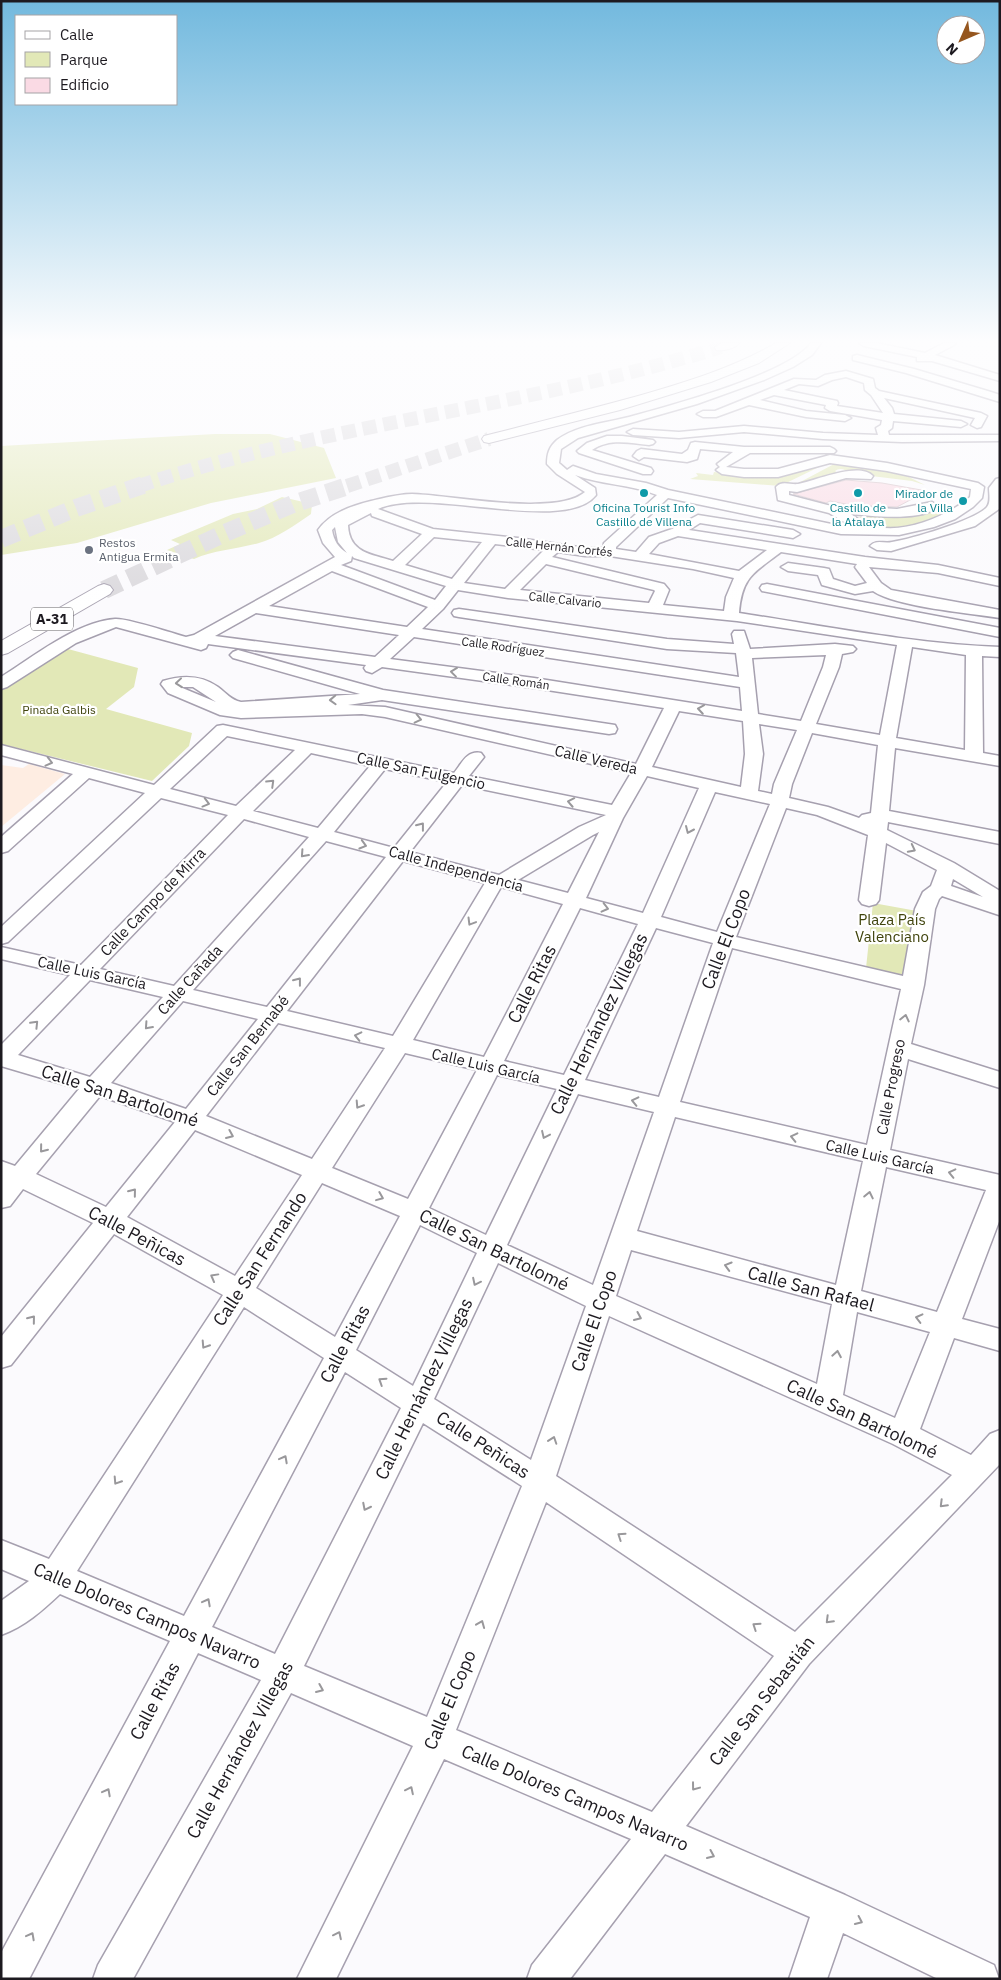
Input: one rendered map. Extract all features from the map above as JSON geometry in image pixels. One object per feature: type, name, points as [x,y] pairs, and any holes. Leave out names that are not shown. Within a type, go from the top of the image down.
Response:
[{"type":"highway","points":[[489,440],[506,435]]},
{"type":"highway","name":"A-31","points":[[1,649],[104,590]]},
{"type":"street","points":[[651,435],[661,438],[664,444],[659,455],[648,467],[647,471],[648,476],[660,492]]},
{"type":"street","points":[[647,471],[583,451],[601,439],[661,438],[677,435]]},
{"type":"street","points":[[738,435],[740,452]]},
{"type":"street","points":[[840,435],[955,441],[985,446]]},
{"type":"street","points":[[586,436],[566,453],[566,462],[570,469],[584,475],[636,488],[826,526],[850,523],[880,515],[911,512],[932,506]]},
{"type":"street","points":[[193,640],[257,609],[332,566],[344,557],[332,548],[326,539],[325,530],[332,521],[356,509],[379,508],[416,498],[512,506],[557,506],[596,496],[585,485],[558,470],[553,464],[553,456],[557,446],[586,436]]},
{"type":"street","points":[[955,441],[999,436]]},
{"type":"street","points":[[639,456],[641,454],[659,455],[687,459],[740,452],[790,450],[870,452]]},
{"type":"street","points":[[740,452],[800,467]]},
{"type":"street","points":[[740,452],[723,467],[766,474],[786,471],[830,459],[898,470],[978,487],[976,498],[957,513],[894,531]]},
{"type":"street","points":[[782,492],[831,462],[842,461]]},
{"type":"street","points":[[782,492],[846,474],[942,488],[898,470]]},
{"type":"street","points":[[877,546],[890,547],[965,525],[994,509],[996,500],[995,488],[1000,482]]},
{"type":"street","points":[[610,552],[609,546],[660,492]]},
{"type":"street","points":[[782,492],[850,523]]},
{"type":"street","points":[[770,504],[810,509],[850,523],[894,531],[911,532],[965,525]]},
{"type":"street","name":"Calle Hernán Cortés","points":[[379,508],[431,534],[585,552],[610,552],[640,556],[720,570],[742,576]]},
{"type":"street","name":"Calle Calvario","points":[[379,508],[351,517],[341,524],[341,536],[347,548],[359,555],[469,589],[734,616],[905,642],[974,651],[1000,652]]},
{"type":"street","points":[[640,556],[654,540],[677,532],[698,519],[828,540],[830,536],[848,538],[850,523]]},
{"type":"street","points":[[677,532],[779,548],[938,569],[1000,582]]},
{"type":"street","points":[[396,566],[431,534]]},
{"type":"street","points":[[355,687],[378,662],[438,606],[490,540]]},
{"type":"street","points":[[508,594],[555,547]]},
{"type":"street","points":[[749,795],[754,754],[742,651],[732,597],[742,576],[779,548]]},
{"type":"street","name":"Calle Calvario","points":[[344,557],[374,565],[396,566]]},
{"type":"street","points":[[543,559],[662,588],[654,609]]},
{"type":"street","points":[[865,560],[862,567],[876,586],[886,593],[910,599],[1000,614]]},
{"type":"street","points":[[332,566],[438,606]]},
{"type":"street","points":[[788,566],[824,572],[827,582],[854,590],[882,604]]},
{"type":"street","points":[[910,599],[922,580]]},
{"type":"street","points":[[854,590],[876,586]]},
{"type":"street","points":[[767,588],[1000,633]]},
{"type":"street","name":"Calle Rodríguez","points":[[257,609],[746,683]]},
{"type":"street","points":[[459,614],[667,644],[742,651],[888,648],[905,642],[887,741],[869,900]]},
{"type":"street","points":[[1,684],[77,637],[105,625],[116,623],[193,640],[382,695],[609,729]]},
{"type":"street","points":[[530,682],[550,654],[564,628]]},
{"type":"street","name":"Calle Román","points":[[193,640],[281,649],[530,682],[750,717],[1000,761]]},
{"type":"street","points":[[264,662],[281,649]]},
{"type":"street","name":"Calle El Copo","points":[[316,1979],[435,1739],[539,1481],[724,940],[780,801],[783,784],[831,667],[835,649]]},
{"type":"street","points":[[974,651],[974,756]]},
{"type":"street","points":[[370,710],[382,695]]},
{"type":"street","name":"Calle Vereda","points":[[382,695],[358,700],[241,710],[370,710],[822,811],[866,819],[875,818],[879,823],[1000,838]]},
{"type":"street","points":[[492,736],[520,701]]},
{"type":"street","name":"Calle Ritas","points":[[8,1979],[340,1354],[413,1211],[491,1065],[674,705]]},
{"type":"street","points":[[571,754],[590,726]]},
{"type":"street","name":"Calle San Fulgencio","points":[[159,790],[223,730],[458,779],[617,815]]},
{"type":"street","name":"Calle Campo de Mirra","points":[[1,1058],[241,812],[308,747]]},
{"type":"street","name":"Calle Independencia","points":[[1,750],[724,940],[913,985]]},
{"type":"street","name":"Calle San Bernabé","points":[[1,1357],[192,1119],[475,757]]},
{"type":"street","name":"Calle Cañada","points":[[1,1199],[11,1173],[95,1086],[322,833],[381,763]]},
{"type":"street","points":[[1,847],[86,772]]},
{"type":"street","name":"Calle Hernández Villegas","points":[[112,1979],[283,1674],[418,1404],[493,1248],[650,920],[709,786]]},
{"type":"street","points":[[1,938],[159,790]]},
{"type":"street","name":"Calle San Fernando","points":[[1,1620],[32,1599],[54,1578],[398,1046],[500,881],[617,815]]},
{"type":"street","points":[[879,823],[1000,899]]},
{"type":"street","name":"Calle Progreso","points":[[828,1402],[846,1299],[878,1156],[898,1048],[913,985],[925,909],[930,896],[940,889],[947,867]]},
{"type":"street","points":[[940,889],[1000,909]]},
{"type":"street","name":"Calle Luis García","points":[[1,953],[178,992],[398,1046],[491,1065],[569,1086],[1000,1185]]},
{"type":"street","points":[[898,1048],[1000,1080]]},
{"type":"street","name":"Calle San Bartolomé","points":[[1,1058],[95,1086],[192,1119],[413,1211],[601,1301],[903,1435],[975,1472]]},
{"type":"street","name":"Calle Peñicas","points":[[11,1173],[110,1220],[240,1291],[539,1481],[797,1652]]},
{"type":"street","points":[[903,1435],[1000,1185]]},
{"type":"street","name":"Calle San Rafael","points":[[622,1239],[642,1242],[1000,1340]]},
{"type":"street","name":"Calle San Sebastián","points":[[546,1979],[660,1833],[797,1652],[975,1472],[1000,1442]]},
{"type":"street","name":"Calle Dolores Campos Navarro","points":[[1,1554],[660,1833],[832,1908],[980,1979]]},
{"type":"street","points":[[808,1979],[832,1908]]},
{"type":"shaded area","points":[[29,764],[65,774],[1,827],[1,765],[23,768]]},
{"type":"green space","points":[[190,435],[275,435],[324,448],[336,478],[211,503],[77,543],[1,555],[1,446]]},
{"type":"green space","points":[[836,463],[897,471],[925,485],[912,481],[847,473],[844,469],[840,469],[835,471],[838,473],[789,488]]},
{"type":"green space","points":[[815,465],[819,467],[780,486],[690,479],[698,476],[696,473],[713,475],[714,472],[758,476]]},
{"type":"green space","points":[[282,497],[312,504],[311,514],[279,535],[259,543],[194,559],[167,550],[180,544],[171,540],[233,514],[257,509]]},
{"type":"green space","points":[[934,507],[954,512],[904,528],[891,529],[878,529],[867,525],[859,517],[893,516]]},
{"type":"green space","name":"Pinada Galbis","points":[[68,649],[138,668],[134,687],[106,709],[192,733],[189,746],[152,781],[1,744],[1,690]]},
{"type":"green space","name":"Plaza País Valenciano","points":[[873,903],[917,911],[905,979],[866,968]]},
{"type":"building","name":"Castillo de la Atalaya","points":[[846,480],[882,483],[927,491],[897,507],[851,505],[830,501],[826,503],[793,494]]},
{"type":"tunnel","points":[[139,486],[211,464],[331,435]]},
{"type":"tunnel","points":[[347,486],[489,439]]},
{"type":"tunnel","points":[[1,539],[76,508],[143,485]]},
{"type":"tunnel","points":[[104,590],[225,533],[293,504],[351,485]]},
{"type":"place","name":"Oficina Tourist Info Castillo de Villena","points":[[644,493]]},
{"type":"place","name":"Castillo de la Atalaya","points":[[858,493]]},
{"type":"place","name":"Mirador de la Villa","points":[[963,501]]},
{"type":"place","name":"Restos Antigua Ermita","points":[[89,550]]}]
